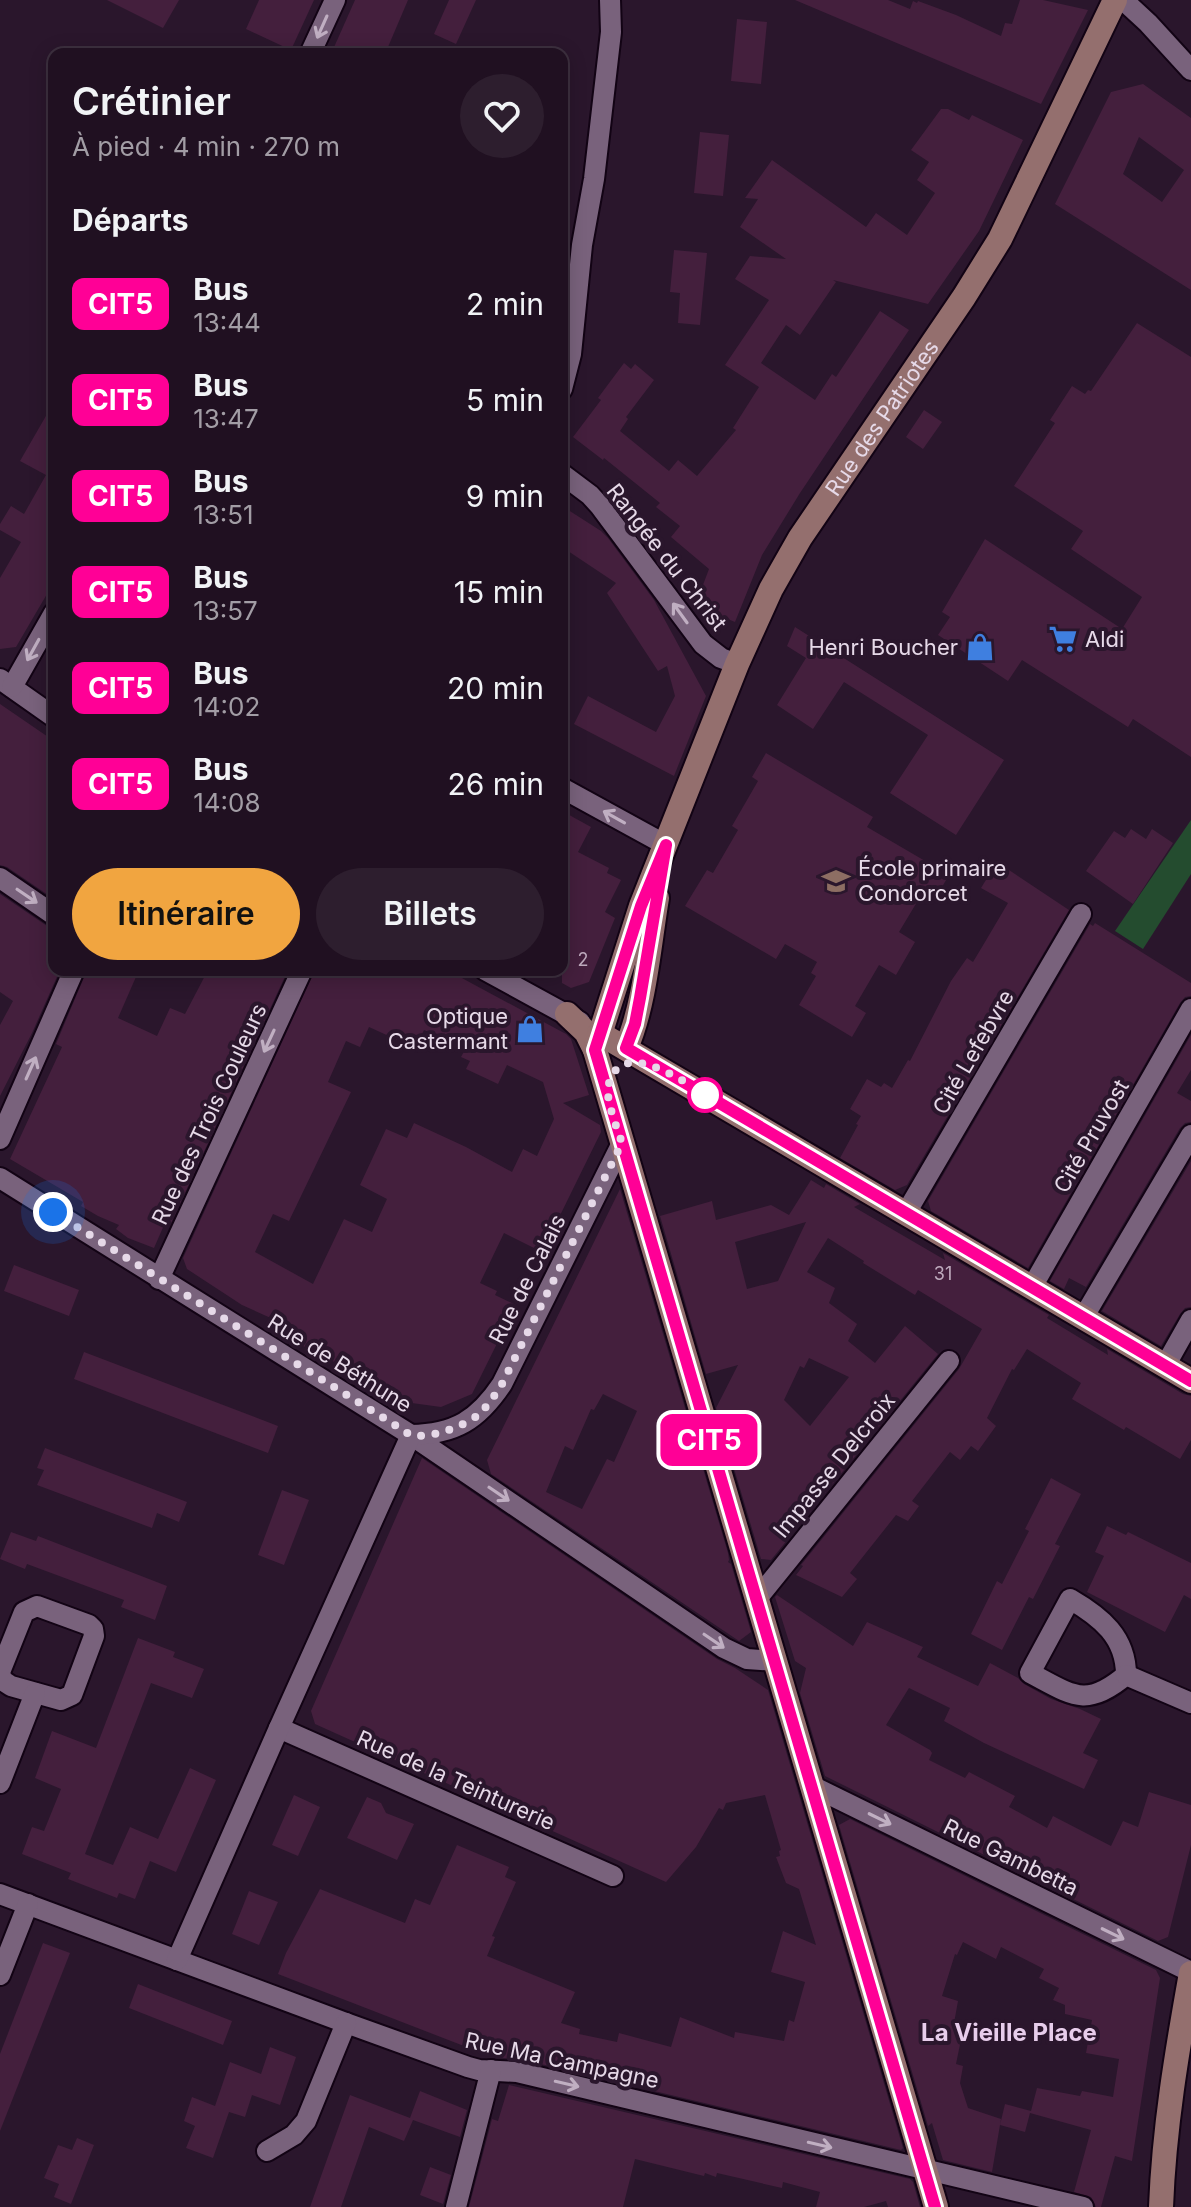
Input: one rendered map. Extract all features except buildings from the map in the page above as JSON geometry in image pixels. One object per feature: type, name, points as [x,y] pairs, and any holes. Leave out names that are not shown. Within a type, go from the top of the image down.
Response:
[{"type":"street","points":[[313,48],[335,0]]},
{"type":"street","points":[[568,369],[573,344],[572,245],[594,179],[611,32],[610,0]]},
{"type":"street","name":"Rue des Patriotes","points":[[597,1041],[641,906],[737,664],[771,589],[788,558],[1000,239],[1115,0]]},
{"type":"street","points":[[1123,0],[1191,70]]},
{"type":"street","name":"Rangée du Christ","points":[[568,478],[600,506],[703,644],[721,658],[737,664]]},
{"type":"street","points":[[48,622],[6,683],[48,713]]},
{"type":"street","points":[[568,791],[666,845]]},
{"type":"street","name":"Rue des Patriotes","points":[[626,1048],[635,1024],[666,845]]},
{"type":"street","points":[[0,878],[48,911]]},
{"type":"street","name":"Cité Lefebvre","points":[[906,1213],[1081,914]]},
{"type":"street","points":[[0,1139],[71,976]]},
{"type":"street","name":"Rue des Trois Couleurs","points":[[159,1279],[299,976]]},
{"type":"street","points":[[496,976],[567,1014],[597,1041],[626,1048],[1191,1381]]},
{"type":"street","name":"Cité Pruvost","points":[[1032,1287],[1191,1009]]},
{"type":"street","points":[[597,1041],[622,1143],[936,2207]]},
{"type":"street","points":[[608,1093],[612,1075],[622,1064],[638,1062],[670,1074]]},
{"type":"street","points":[[1083,1318],[1191,1135]]},
{"type":"street","name":"Rue de Calais","points":[[411,1435],[429,1435],[461,1425],[489,1403],[502,1384],[622,1143]]},
{"type":"street","name":"Rue de Béthune","points":[[0,1178],[411,1435],[724,1648],[747,1659],[775,1661]]},
{"type":"street","points":[[1165,1366],[1191,1320]]},
{"type":"street","name":"Impasse Delcroix","points":[[756,1600],[949,1361]]},
{"type":"street","points":[[458,1466],[454,1445],[461,1425]]},
{"type":"street","points":[[177,1960],[411,1435]]},
{"type":"street","points":[[1070,1599],[1096,1615],[1115,1634],[1126,1662],[1126,1675],[1110,1689],[1089,1696],[1068,1693],[1030,1673],[1070,1599]]},
{"type":"street","points":[[37,1606],[89,1625],[94,1636],[68,1699],[35,1693],[11,1686],[2,1680],[0,1672],[24,1612],[37,1606]]},
{"type":"street","points":[[1126,1675],[1191,1703]]},
{"type":"street","points":[[0,1783],[35,1693]]},
{"type":"street","name":"Rue de la Teinturerie","points":[[279,1728],[613,1876]]},
{"type":"street","name":"Rue Gambetta","points":[[810,1785],[1191,1973]]},
{"type":"street","name":"Rue Ma Campagne","points":[[0,1894],[468,2067],[517,2072],[1083,2207]]},
{"type":"street","points":[[0,1975],[28,1904]]},
{"type":"street","points":[[1161,2207],[1165,2139],[1191,1973]]},
{"type":"street","points":[[267,2151],[294,2135],[306,2121],[346,2023]]},
{"type":"street","points":[[456,2207],[491,2070]]},
{"type":"green space","points":[[1191,820],[1191,874],[1143,949],[1115,931]]},
{"type":"bus line","name":"CIT5","points":[[935,2207],[595,1050],[641,906],[666,845],[635,1024],[626,1048],[1191,1381]]},
{"type":"place","name":"Aldi","points":[[1063,639]]},
{"type":"place","name":"Henri Boucher","points":[[980,647]]},
{"type":"place","name":"École primaire Condorcet","points":[[836,881]]},
{"type":"place","name":"Optique Castermant","points":[[530,1029]]},
{"type":"district","name":"La Vieille Place","points":[[1009,2032]]},
{"type":"route","points":[[53,1212],[411,1435],[429,1435],[461,1425],[476,1416],[502,1384],[622,1143],[608,1093],[609,1082],[616,1068],[638,1062],[670,1074],[705,1095]]}]
